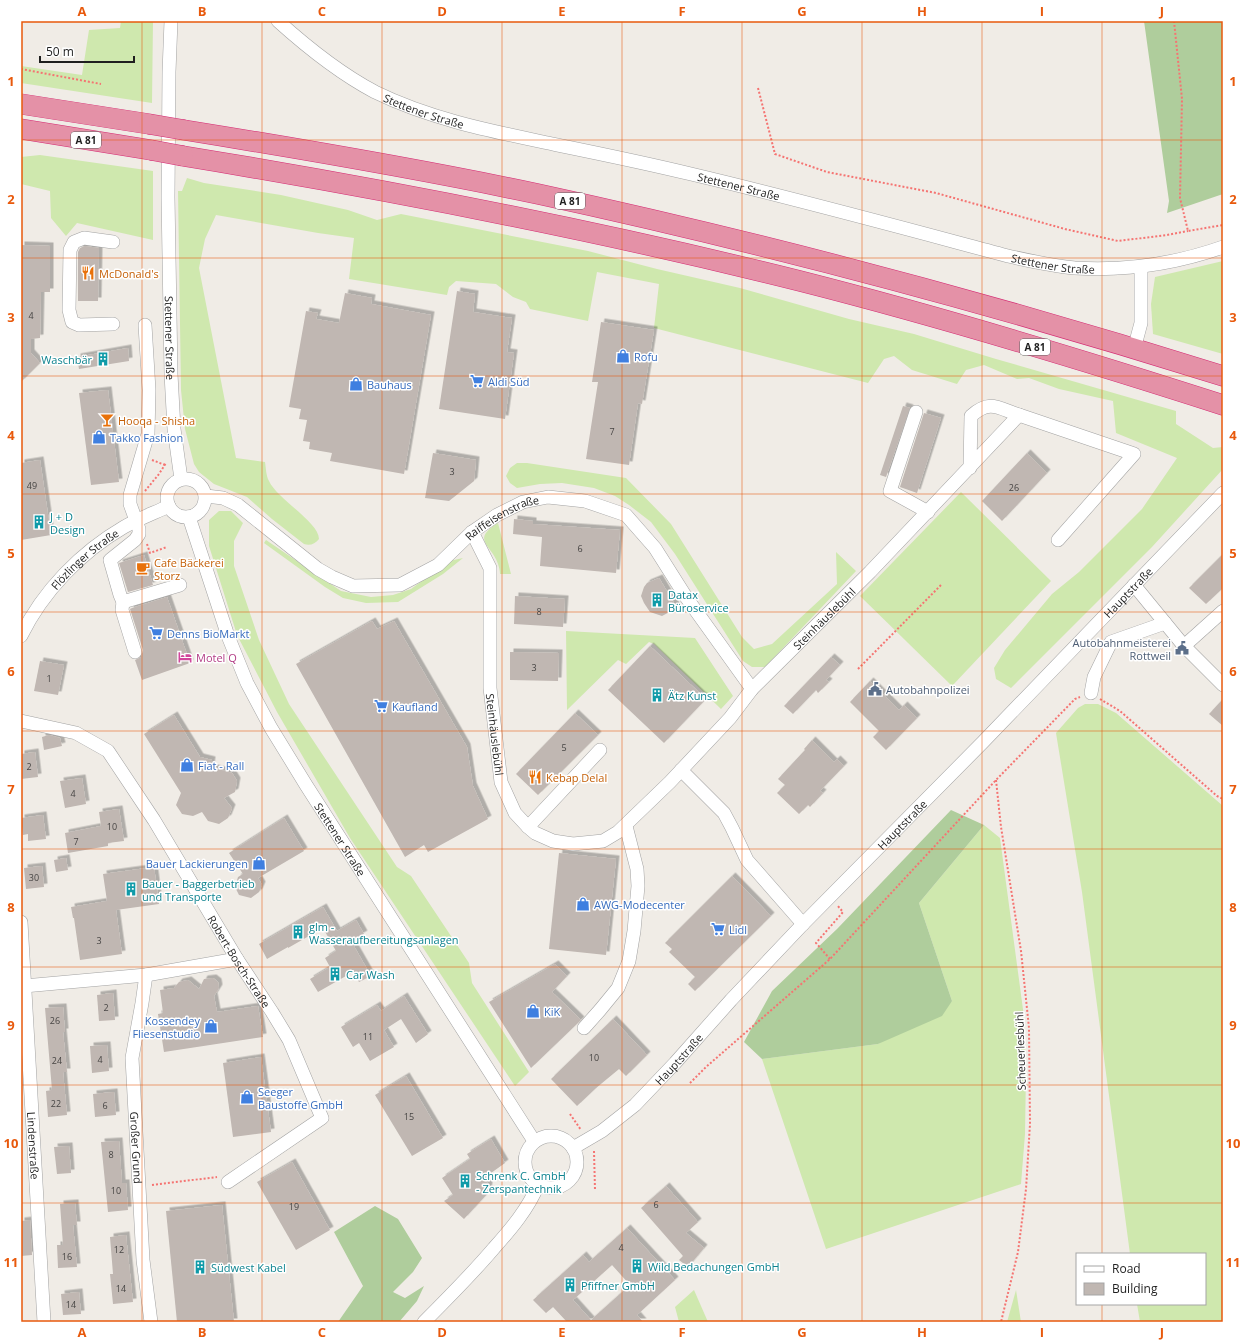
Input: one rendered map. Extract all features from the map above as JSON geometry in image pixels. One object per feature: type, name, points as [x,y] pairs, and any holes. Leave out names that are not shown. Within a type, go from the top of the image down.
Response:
[{"type":"highway","name":"A 81","points":[[21,104],[150,124],[430,173],[542,195],[658,221],[876,275],[1034,319],[1223,376]]},
{"type":"highway","name":"A 81","points":[[21,129],[306,176],[427,198],[761,271],[853,295],[1012,340],[1111,369],[1223,405]]},
{"type":"street","name":"Stettener Straße","points":[[171,21],[168,197],[171,374],[174,429],[181,479]]},
{"type":"street","name":"Stettener Straße","points":[[278,21],[310,50],[342,72],[374,91],[410,107],[449,120],[754,189],[1008,256],[1074,268],[1107,269],[1141,267],[1179,260],[1223,247]]},
{"type":"street","points":[[113,242],[84,238],[74,242],[70,250],[70,303],[72,322],[80,325],[113,324]]},
{"type":"street","points":[[1134,349],[1141,323],[1141,267]]},
{"type":"street","points":[[135,652],[122,610],[123,602],[110,560],[135,540],[139,534],[139,529],[130,504],[130,495],[148,434],[149,390],[145,325]]},
{"type":"street","points":[[970,468],[971,416],[980,408],[992,405],[1134,454],[1058,540]]},
{"type":"street","points":[[916,412],[890,490],[928,512]]},
{"type":"street","name":"Steinhäuslebühl","points":[[472,532],[490,568],[490,688],[501,782],[515,813],[535,833],[553,841],[573,844],[603,842],[626,826],[681,770],[730,718],[752,689],[928,512],[1019,415]]},
{"type":"street","points":[[188,478],[200,484],[204,489],[206,496],[203,507],[195,515],[183,517],[178,516],[173,512],[169,506],[166,496],[168,490],[176,481],[188,478]]},
{"type":"street","name":"Hauptstraße","points":[[573,1148],[602,1131],[635,1105],[803,924],[983,742],[1223,493]]},
{"type":"street","name":"Raiffeisenstraße","points":[[206,496],[223,498],[238,505],[318,569],[353,586],[403,584],[438,564],[472,532],[523,502],[548,497],[586,501],[626,515],[655,548],[686,597],[752,689]]},
{"type":"street","name":"Flözlinger Straße","points":[[22,631],[59,578],[77,562],[125,527],[169,506]]},
{"type":"street","name":"Stettener Straße","points":[[189,517],[228,636],[247,683],[271,728],[534,1141]]},
{"type":"street","points":[[123,602],[180,585]]},
{"type":"street","points":[[1134,585],[1184,646],[1223,685]]},
{"type":"street","points":[[1184,646],[1223,612]]},
{"type":"street","points":[[1091,693],[1094,677],[1111,642],[1165,623]]},
{"type":"street","name":"Robert-Bosch-Straße","points":[[21,721],[76,733],[108,751],[154,820],[237,959],[289,1040],[322,1118],[228,1182]]},
{"type":"street","points":[[528,827],[600,750]]},
{"type":"street","points":[[681,770],[724,813],[747,860],[803,924]]},
{"type":"street","points":[[584,1028],[618,988],[629,961],[634,931],[638,886],[637,870],[626,826]]},
{"type":"street","name":"Lindenstraße","points":[[21,922],[44,1322]]},
{"type":"street","points":[[24,986],[146,975],[237,959]]},
{"type":"street","name":"Großer Grund","points":[[146,975],[132,1058],[143,1260],[151,1322]]},
{"type":"street","points":[[548,1135],[555,1136],[568,1142],[573,1148],[577,1161],[574,1175],[570,1180],[558,1187],[544,1188],[531,1180],[524,1164],[528,1147],[534,1141],[548,1135]]},
{"type":"street","points":[[424,1322],[472,1274],[515,1224],[538,1185]]},
{"type":"path","points":[[1174,21],[1182,99],[1180,198],[1188,231]]},
{"type":"path","points":[[21,69],[101,84]]},
{"type":"path","points":[[758,88],[775,154],[827,172],[936,193],[1065,229],[1118,241],[1167,235],[1223,225]]},
{"type":"path","points":[[146,542],[150,553],[167,547]]},
{"type":"path","points":[[858,669],[942,584]]},
{"type":"path","points":[[690,1083],[706,1067],[830,959],[996,780],[1075,699],[1091,693],[1120,711],[1217,796],[1223,799]]},
{"type":"path","name":"Scheuerlesbühl","points":[[996,780],[1001,827],[1021,951],[1029,1035],[1030,1124],[1026,1189],[1018,1252],[1001,1322]]},
{"type":"path","points":[[830,897],[843,912],[816,943],[830,959]]},
{"type":"path","points":[[139,1186],[238,1174]]},
{"type":"green space","points":[[121,21],[153,21],[152,103],[21,83],[21,66],[82,75],[89,30],[120,28]]},
{"type":"green space","points":[[1144,21],[1223,21],[1223,194],[1167,213],[1169,201]]},
{"type":"green space","points":[[40,155],[153,171],[153,240],[77,223],[66,236],[51,218],[50,191],[21,184],[21,157]]},
{"type":"green space","points":[[187,178],[204,183],[281,195],[348,210],[377,220],[401,214],[588,251],[740,288],[849,319],[914,334],[1176,411],[1176,424],[1213,448],[1223,447],[1223,469],[1152,547],[1011,688],[996,679],[994,668],[1005,650],[1052,594],[1079,572],[1142,509],[1177,458],[1116,433],[1113,401],[1059,389],[1029,378],[1017,379],[984,365],[966,370],[957,384],[912,370],[894,356],[884,359],[868,383],[654,328],[659,284],[597,272],[588,321],[530,309],[526,302],[513,297],[496,284],[456,281],[449,287],[447,295],[349,279],[354,238],[216,215],[205,239],[199,268],[236,458],[265,462],[267,477],[273,488],[312,525],[317,532],[319,539],[310,545],[306,545],[272,519],[247,497],[214,484],[199,472],[194,464],[185,429],[181,390],[178,191],[182,191]]},
{"type":"green space","points":[[1223,261],[1223,354],[1153,334],[1151,304],[1155,277]]},
{"type":"green space","points":[[517,463],[527,463],[626,478],[671,524],[742,637],[754,649],[772,644],[837,584],[836,552],[856,571],[765,667],[752,667],[743,661],[675,554],[651,522],[615,496],[594,488],[562,483],[540,484],[517,488],[510,483],[506,476],[510,468]]},
{"type":"green space","points":[[961,492],[1051,581],[952,686],[860,596]]},
{"type":"green space","points":[[219,511],[231,511],[243,523],[234,541],[234,566],[259,640],[289,704],[397,867],[411,876],[469,963],[472,983],[529,1072],[515,1086],[350,838],[277,712],[237,635],[209,546],[209,520]]},
{"type":"green space","points":[[498,523],[511,574],[500,574],[495,557],[485,543],[485,534]]},
{"type":"green space","points":[[266,540],[341,591],[371,597],[393,595],[411,589],[449,561],[463,558],[443,574],[398,602],[366,603],[343,598],[325,587],[264,543]]},
{"type":"green space","points":[[566,631],[695,638],[733,696],[721,709],[654,644],[649,642],[626,664],[618,660],[567,710]]},
{"type":"green space","points":[[1085,704],[1098,704],[1116,713],[1223,806],[1223,1322],[1140,1322],[1137,1305],[1206,1305],[1206,1253],[1130,1253],[1082,892],[1056,733],[1078,708]]},
{"type":"green space","points":[[951,810],[984,825],[919,903],[952,1001],[942,1016],[878,1044],[762,1059],[744,1042],[772,991],[837,929]]},
{"type":"green space","points":[[984,825],[1000,838],[1024,1017],[1026,1072],[1025,1134],[1021,1184],[826,1249],[762,1059],[878,1044],[952,1001],[919,903]]},
{"type":"green space","points":[[375,1206],[398,1219],[422,1258],[413,1272],[393,1292],[405,1298],[424,1286],[417,1301],[399,1322],[338,1322],[363,1286],[334,1232]]},
{"type":"green space","points":[[694,1290],[708,1322],[679,1322],[675,1307]]},
{"type":"green space","points":[[1016,1290],[1021,1322],[1007,1322]]},
{"type":"building","points":[[21,245],[50,246],[50,292],[41,292],[40,338],[31,339],[31,353],[40,363],[21,382]]},
{"type":"building","name":"McDonald's","points":[[85,246],[99,248],[98,301],[78,301],[78,252],[80,248]]},
{"type":"building","name":"Aldi Süd","points":[[457,291],[475,294],[473,312],[512,318],[507,352],[514,353],[505,419],[439,409]]},
{"type":"building","name":"Bauhaus","points":[[345,293],[372,298],[371,304],[431,315],[404,474],[330,461],[332,453],[309,449],[310,442],[303,441],[307,420],[299,419],[301,409],[289,407],[306,311],[318,313],[316,319],[339,323]]},
{"type":"building","points":[[601,322],[654,330],[642,404],[638,403],[629,465],[586,459],[598,382],[592,382]]},
{"type":"building","name":"Waschbär","points":[[128,348],[129,361],[79,369],[77,357]]},
{"type":"building","name":"Takko Fashion","points":[[108,390],[119,482],[91,485],[79,393]]},
{"type":"building","points":[[903,406],[910,408],[886,477],[880,475]]},
{"type":"building","points":[[924,413],[941,418],[917,493],[900,487]]},
{"type":"building","points":[[433,453],[476,460],[474,481],[449,501],[425,498]]},
{"type":"building","points":[[1027,453],[1047,473],[1002,521],[982,501]]},
{"type":"building","points":[[40,460],[51,535],[21,540],[21,463]]},
{"type":"building","points":[[514,519],[533,521],[533,524],[620,530],[616,573],[540,566],[542,537],[513,534]]},
{"type":"building","points":[[1223,554],[1223,588],[1206,604],[1189,588]]},
{"type":"building","points":[[144,555],[153,585],[128,592],[119,563]]},
{"type":"building","name":"Datax Büroservice","points":[[659,578],[677,608],[662,616],[650,612],[641,596],[647,583]]},
{"type":"building","points":[[515,596],[565,599],[563,627],[514,624]]},
{"type":"building","name":"Denns BioMarkt","points":[[167,597],[190,663],[142,680],[135,660],[141,657],[143,650],[130,609]]},
{"type":"building","name":"Kaufland","points":[[372,621],[377,629],[394,621],[467,747],[473,786],[488,819],[428,852],[424,845],[405,857],[296,664]]},
{"type":"building","name":"Ätz Kunst","points":[[650,646],[706,699],[664,743],[608,690]]},
{"type":"building","points":[[510,652],[559,653],[558,681],[510,680]]},
{"type":"building","points":[[831,657],[840,665],[826,680],[829,682],[818,693],[816,690],[793,714],[784,706]]},
{"type":"building","points":[[40,661],[64,665],[58,695],[34,691]]},
{"type":"building","points":[[870,681],[899,710],[904,705],[917,718],[886,750],[873,737],[879,731],[850,702]]},
{"type":"building","points":[[1223,699],[1223,726],[1209,714]]},
{"type":"building","points":[[575,713],[598,735],[538,795],[516,774]]},
{"type":"building","name":"Fiat - Rall","points":[[174,715],[200,757],[212,760],[211,767],[232,773],[237,781],[235,792],[224,798],[232,808],[228,818],[219,824],[208,821],[202,812],[193,816],[182,814],[176,805],[181,793],[144,734]]},
{"type":"building","points":[[49,735],[60,738],[62,746],[44,750],[42,737]]},
{"type":"building","points":[[812,740],[834,762],[837,759],[844,766],[820,791],[823,793],[810,807],[808,805],[799,814],[777,793],[785,785],[778,779],[805,750],[804,749]]},
{"type":"building","points":[[35,752],[38,777],[21,779],[21,754]]},
{"type":"building","points":[[82,778],[86,804],[65,808],[60,781]]},
{"type":"building","points":[[119,809],[124,841],[108,843],[108,846],[68,853],[65,833],[101,826],[99,812]]},
{"type":"building","points":[[43,815],[46,839],[28,841],[28,834],[23,835],[21,818]]},
{"type":"building","name":"Bauer Lackierungen","points":[[284,818],[304,851],[258,878],[262,885],[259,892],[251,898],[239,895],[235,887],[238,877],[243,874],[229,853]]},
{"type":"building","name":"AWG-Modecenter","points":[[559,853],[616,859],[606,955],[549,949]]},
{"type":"building","points":[[66,858],[68,870],[56,872],[54,860]]},
{"type":"building","points":[[42,866],[44,887],[26,889],[24,868]]},
{"type":"building","points":[[154,867],[159,904],[116,910],[122,954],[80,960],[71,907],[107,901],[103,874]]},
{"type":"building","name":"Lidl","points":[[732,876],[771,916],[695,991],[688,984],[695,977],[669,952],[672,949],[665,943]]},
{"type":"building","points":[[323,907],[337,931],[356,920],[364,934],[351,941],[371,976],[359,982],[353,972],[318,992],[310,979],[330,967],[325,958],[336,951],[323,928],[267,959],[259,944]]},
{"type":"building","name":"KiK","points":[[555,964],[567,976],[552,992],[581,1020],[531,1068],[489,1002]]},
{"type":"building","name":"Kossendey Fliesenstudio","points":[[213,978],[218,982],[219,988],[214,996],[217,1012],[258,1006],[263,1037],[164,1052],[158,1014],[163,1013],[160,990],[174,988],[179,982],[188,980],[199,989],[204,979]]},
{"type":"building","points":[[113,993],[115,1020],[99,1021],[97,995]]},
{"type":"building","points":[[404,996],[428,1034],[416,1043],[401,1019],[384,1030],[394,1047],[370,1061],[359,1043],[353,1047],[341,1027],[377,1005],[381,1011]]},
{"type":"building","points":[[63,1007],[65,1032],[63,1032],[67,1072],[63,1072],[67,1115],[48,1117],[46,1091],[52,1090],[45,1008]]},
{"type":"building","points":[[613,1019],[647,1055],[626,1076],[619,1069],[577,1106],[551,1079]]},
{"type":"building","points":[[107,1045],[109,1071],[92,1073],[90,1046]]},
{"type":"building","name":"Seeger Baustoffe GmbH","points":[[261,1057],[271,1132],[233,1137],[223,1063]]},
{"type":"building","points":[[406,1076],[443,1138],[412,1156],[375,1095]]},
{"type":"building","points":[[114,1092],[116,1115],[95,1117],[93,1094]]},
{"type":"building","name":"Schrenk C. GmbH - Zerspantechnik","points":[[491,1139],[505,1163],[484,1178],[489,1185],[488,1193],[464,1219],[444,1201],[453,1195],[442,1178],[470,1159],[467,1154]]},
{"type":"building","points":[[119,1141],[122,1183],[126,1183],[128,1210],[108,1212],[101,1142]]},
{"type":"building","points":[[69,1146],[71,1173],[57,1174],[54,1147]]},
{"type":"building","points":[[292,1162],[330,1230],[296,1250],[257,1182]]},
{"type":"building","name":"Wild Bedachungen GmbH","points":[[666,1186],[698,1222],[686,1233],[704,1248],[688,1267],[679,1260],[683,1256],[641,1208]]},
{"type":"building","points":[[75,1203],[77,1225],[73,1225],[77,1267],[58,1268],[57,1245],[63,1245],[60,1204]]},
{"type":"building","name":"Südwest Kabel","points":[[222,1205],[234,1322],[177,1322],[166,1211]]},
{"type":"building","points":[[30,1220],[32,1255],[21,1256],[21,1221]]},
{"type":"building","points":[[627,1228],[675,1280],[637,1315],[643,1322],[567,1322],[553,1307],[546,1313],[533,1300],[583,1255],[589,1262]],"holes":[[[612,1265],[630,1285],[591,1320],[573,1300]]]},
{"type":"building","points":[[126,1235],[133,1302],[113,1304],[110,1274],[113,1274],[110,1237]]},
{"type":"building","points":[[79,1292],[81,1314],[63,1315],[61,1294]]},
{"type":"place","name":"McDonald's","points":[[88,273]]},
{"type":"place","name":"Rofu","points":[[623,356]]},
{"type":"place","name":"Waschbär","points":[[103,359]]},
{"type":"place","name":"Aldi Süd","points":[[477,381]]},
{"type":"place","name":"Bauhaus","points":[[356,384]]},
{"type":"place","name":"Hooqa - Shisha","points":[[107,420]]},
{"type":"place","name":"Takko Fashion","points":[[99,437]]},
{"type":"place","name":"J + D Design","points":[[39,522]]},
{"type":"place","name":"Cafe Bäckerei Storz","points":[[143,568]]},
{"type":"place","name":"Datax Büroservice","points":[[657,600]]},
{"type":"place","name":"Denns BioMarkt","points":[[156,633]]},
{"type":"place","name":"Autobahnmeisterei Rottweil","points":[[1182,648]]},
{"type":"place","name":"Motel Q","points":[[185,657]]},
{"type":"place","name":"Autobahnpolizei","points":[[875,689]]},
{"type":"place","name":"Ätz Kunst","points":[[657,695]]},
{"type":"place","name":"Kaufland","points":[[381,706]]},
{"type":"place","name":"Fiat - Rall","points":[[187,765]]},
{"type":"place","name":"Kebap Delal","points":[[535,777]]},
{"type":"place","name":"Bauer Lackierungen","points":[[259,863]]},
{"type":"place","name":"Bauer - Baggerbetrieb und Transporte","points":[[131,889]]},
{"type":"place","name":"AWG-Modecenter","points":[[583,904]]},
{"type":"place","name":"Lidl","points":[[718,929]]},
{"type":"place","name":"glm - Wasseraufbereitungsanlagen","points":[[298,932]]},
{"type":"place","name":"Car Wash","points":[[335,974]]},
{"type":"place","name":"KiK","points":[[533,1011]]},
{"type":"place","name":"Kossendey Fliesenstudio","points":[[211,1026]]},
{"type":"place","name":"Seeger Baustoffe GmbH","points":[[247,1097]]},
{"type":"place","name":"Schrenk C. GmbH - Zerspantechnik","points":[[465,1181]]},
{"type":"place","name":"Wild Bedachungen GmbH","points":[[637,1266]]},
{"type":"place","name":"Südwest Kabel","points":[[200,1267]]},
{"type":"place","name":"Pfiffner GmbH","points":[[570,1285]]}]
